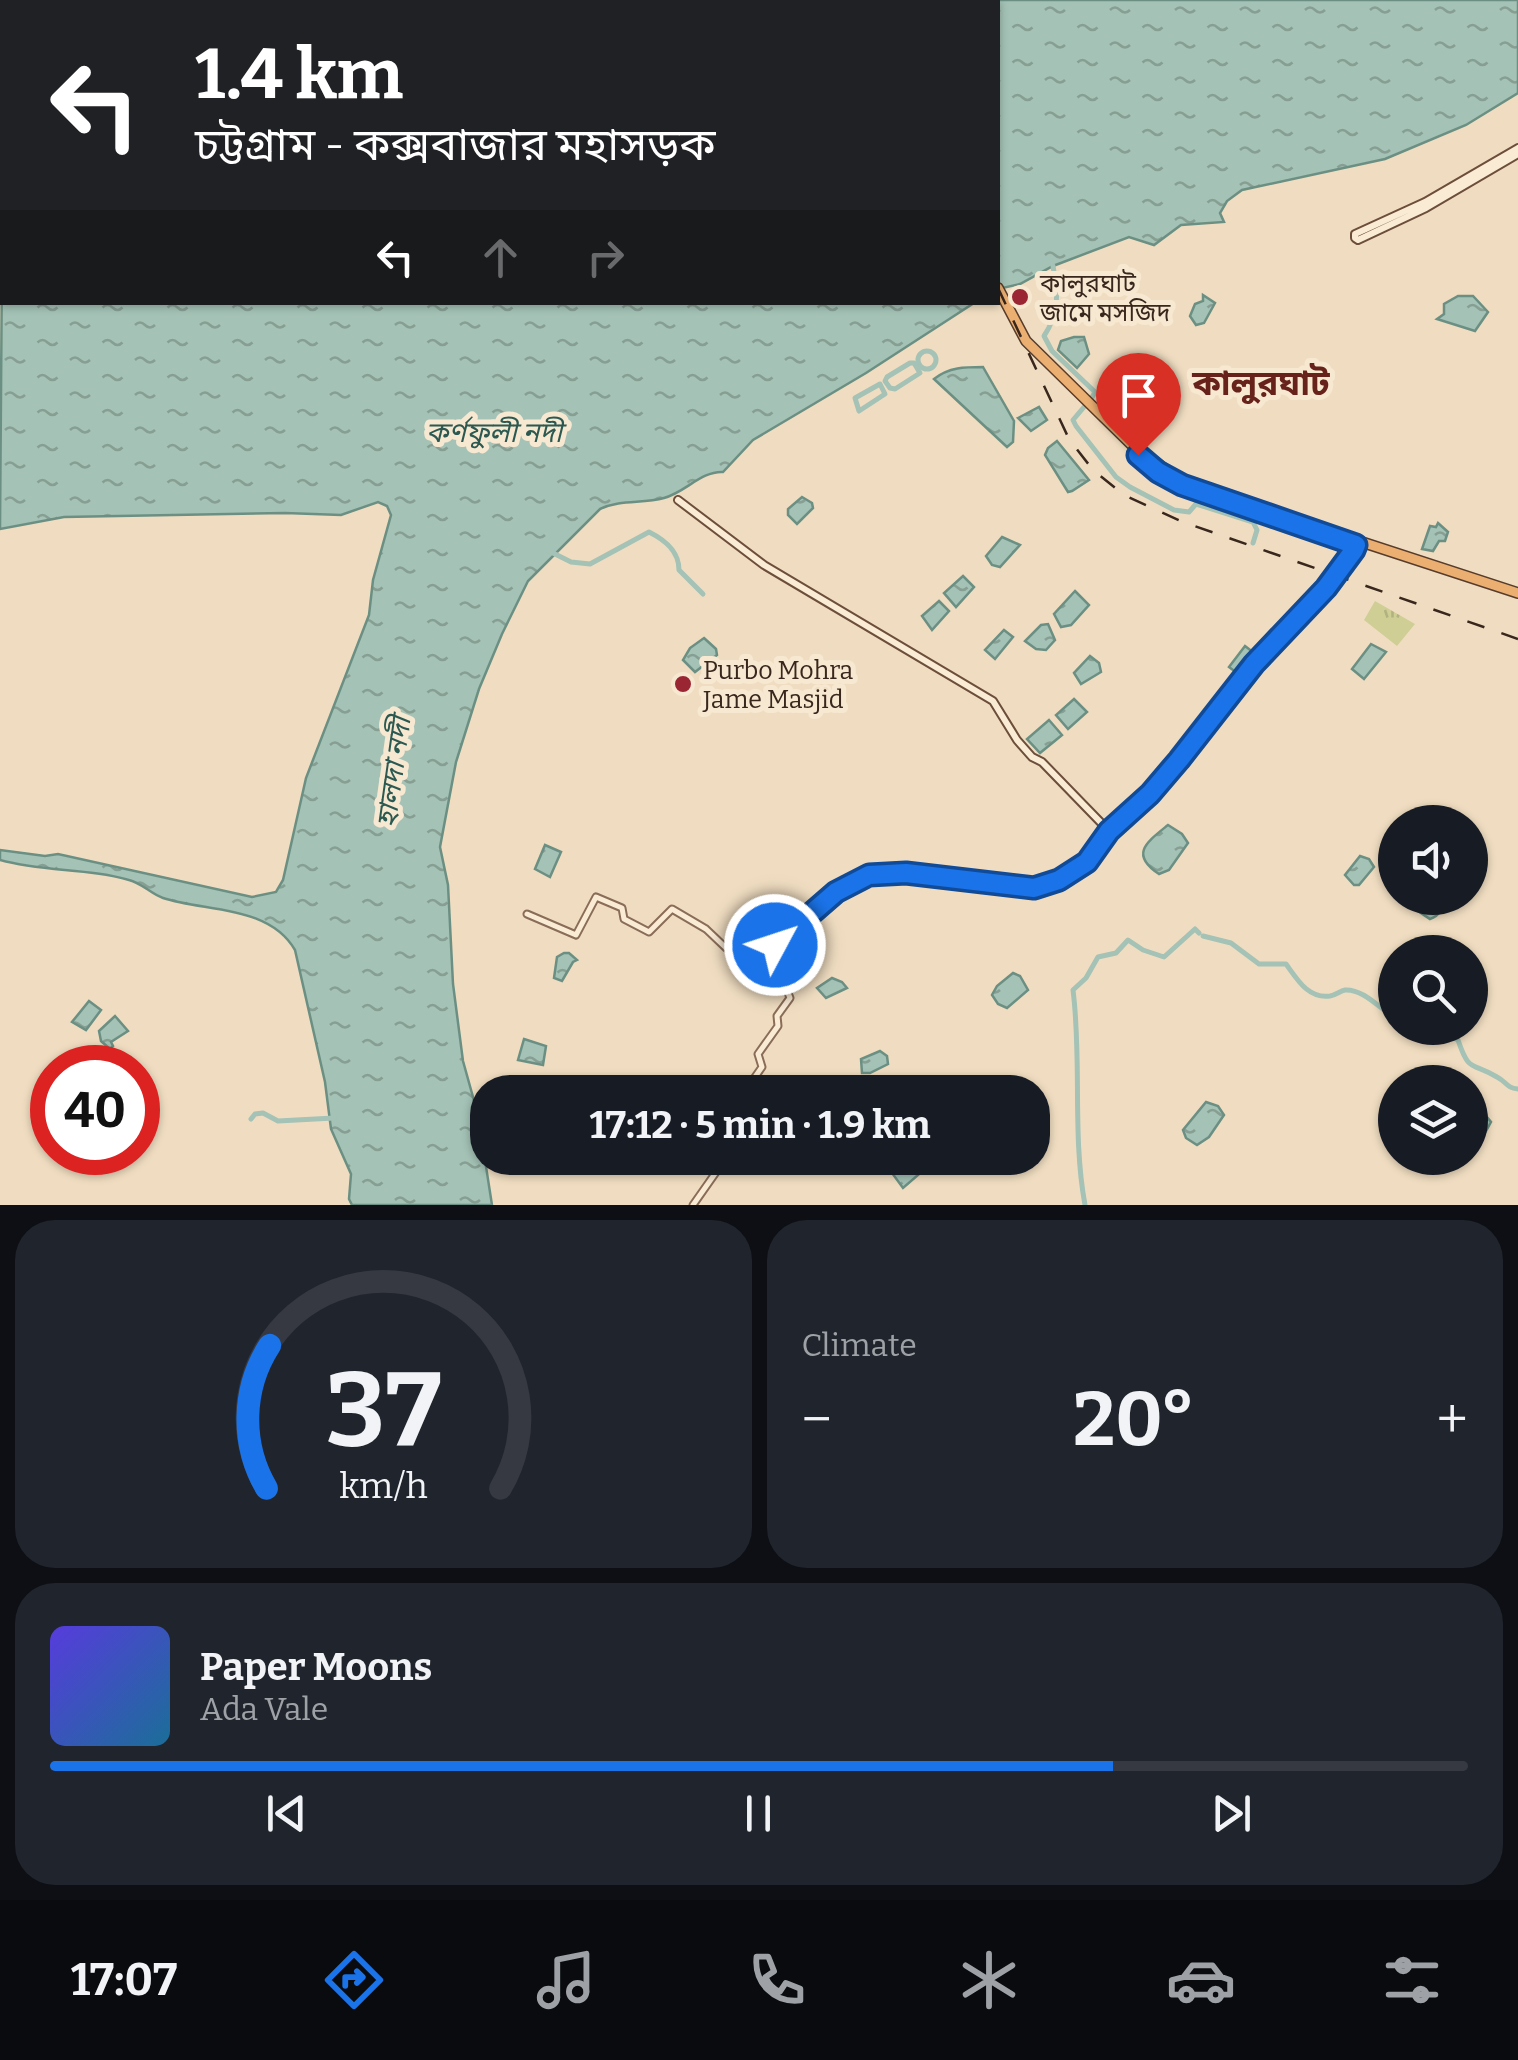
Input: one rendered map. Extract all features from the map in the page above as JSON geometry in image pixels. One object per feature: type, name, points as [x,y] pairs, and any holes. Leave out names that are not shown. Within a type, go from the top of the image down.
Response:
[{"type":"highway","points":[[1000,293],[1026,341],[1134,447],[1176,477],[1356,543],[1518,596]]},
{"type":"main road","points":[[1518,151],[1426,208],[1358,240],[1355,238],[1356,234],[1518,151]]},
{"type":"main road","points":[[678,500],[764,564],[993,701],[1029,754],[1042,762],[1109,831]]},
{"type":"street","points":[[764,963],[775,945],[836,892],[869,875],[896,872],[1042,887],[1087,862],[1109,831],[1150,794],[1179,760],[1254,664],[1326,588],[1356,543]]},
{"type":"street","points":[[527,914],[576,935],[596,897],[622,908],[624,919],[649,932],[672,910],[706,929],[726,948],[747,952],[764,963],[782,977],[790,998],[776,1016],[778,1026],[758,1054],[762,1067],[756,1075]]},
{"type":"street","points":[[693,1205],[714,1175]]},
{"type":"green space","points":[[1375,601],[1415,624],[1397,646],[1364,620]]},
{"type":"water","points":[[1000,0],[1518,0],[1518,93],[1466,125],[1385,159],[1242,190],[1227,201],[1220,213],[1224,222],[1181,225],[1154,245],[1129,237],[1053,266],[1020,284],[1000,289]]},
{"type":"water","points":[[1203,295],[1215,303],[1204,323],[1196,325],[1190,316],[1195,304],[1203,301]]},
{"type":"water","points":[[1458,296],[1473,296],[1488,312],[1475,331],[1437,319],[1444,314],[1444,304]]},
{"type":"water","name":"কর্ণফুলী নদী","points":[[2,305],[971,305],[753,440],[723,472],[708,475],[664,498],[600,509],[528,581],[479,689],[456,762],[440,847],[448,885],[453,984],[470,1086],[470,1175],[487,1175],[492,1205],[352,1205],[351,1174],[331,1129],[325,1082],[295,950],[284,935],[253,917],[163,898],[134,881],[0,860],[0,850],[58,854],[252,897],[276,892],[283,880],[306,778],[369,615],[373,580],[391,515],[387,506],[378,502],[341,515],[64,517],[0,529]]},
{"type":"water","points":[[1084,337],[1089,354],[1077,368],[1058,350],[1061,341]]},
{"type":"water","points":[[983,367],[1014,421],[1013,442],[1007,447],[934,379],[951,370]]},
{"type":"water","points":[[1039,407],[1047,420],[1031,431],[1018,418]]},
{"type":"water","points":[[1057,441],[1089,480],[1072,491],[1068,492],[1045,455]]},
{"type":"water","points":[[802,497],[813,508],[797,524],[788,515],[788,509]]},
{"type":"water","points":[[1438,523],[1448,532],[1445,541],[1439,541],[1433,551],[1422,549],[1430,526],[1436,527]]},
{"type":"water","points":[[1002,537],[1020,545],[1000,567],[992,565],[986,556]]},
{"type":"water","points":[[963,576],[974,587],[956,607],[944,593]]},
{"type":"water","points":[[1075,591],[1089,605],[1071,625],[1061,627],[1054,614]]},
{"type":"water","points":[[939,601],[949,611],[932,630],[922,616]]},
{"type":"water","points":[[1048,624],[1055,640],[1046,650],[1036,649],[1025,641],[1041,625]]},
{"type":"water","points":[[1004,630],[1013,637],[995,659],[985,650]]},
{"type":"water","points":[[704,638],[717,655],[695,672],[683,660],[690,648]]},
{"type":"water","points":[[1371,644],[1386,652],[1364,679],[1352,669]]},
{"type":"water","points":[[1245,646],[1258,656],[1241,676],[1229,667]]},
{"type":"water","points":[[1090,656],[1099,663],[1101,672],[1081,684],[1074,673]]},
{"type":"water","points":[[1074,699],[1087,712],[1068,729],[1056,715]]},
{"type":"water","points":[[1049,720],[1062,735],[1040,753],[1027,739]]},
{"type":"water","points":[[1168,825],[1188,843],[1169,870],[1159,874],[1145,860],[1144,848]]},
{"type":"water","points":[[545,845],[561,852],[550,877],[535,869]]},
{"type":"water","points":[[1360,856],[1369,859],[1374,867],[1359,885],[1354,885],[1345,875]]},
{"type":"water","points":[[564,953],[577,960],[562,981],[554,978],[557,957]]},
{"type":"water","points":[[803,960],[813,971],[801,987],[793,984],[790,977]]},
{"type":"water","points":[[1013,973],[1020,976],[1028,990],[1007,1008],[992,995]]},
{"type":"water","points":[[832,978],[847,988],[826,998],[817,988]]},
{"type":"water","points":[[89,1001],[101,1010],[86,1030],[72,1022]]},
{"type":"water","points":[[115,1016],[128,1031],[111,1042],[112,1045],[106,1045],[99,1031]]},
{"type":"water","points":[[524,1039],[546,1046],[543,1065],[518,1060]]},
{"type":"water","points":[[880,1051],[887,1056],[888,1064],[862,1073],[861,1059]]},
{"type":"water","points":[[1206,1102],[1218,1106],[1224,1115],[1209,1137],[1197,1145],[1186,1138],[1183,1130]]},
{"type":"water","points":[[893,1175],[918,1175],[903,1188]]},
{"type":"waterway","points":[[1053,266],[1056,302],[1044,336],[1052,351],[1095,392],[1090,401]]},
{"type":"waterway","points":[[927,351],[936,360],[927,369],[918,360],[927,351]]},
{"type":"waterway","points":[[910,363],[920,373],[895,389],[890,388],[887,377],[910,363]]},
{"type":"waterway","points":[[880,384],[885,394],[859,411],[855,398],[880,384]]},
{"type":"waterway","points":[[1084,407],[1073,420],[1116,477],[1174,510],[1189,512],[1196,504],[1253,522],[1257,530],[1253,543]]},
{"type":"waterway","points":[[549,551],[571,562],[590,564],[649,532],[670,547],[679,570],[703,594]]},
{"type":"waterway","points":[[1085,1205],[1079,1152],[1073,990],[1086,978],[1098,957],[1116,953],[1128,940],[1164,957],[1195,929],[1199,933]]},
{"type":"waterway","points":[[1203,936],[1231,943],[1259,964],[1286,964],[1304,987],[1315,994],[1330,996],[1352,991],[1378,1006]]},
{"type":"waterway","points":[[1460,1045],[1472,1065],[1518,1089]]},
{"type":"waterway","points":[[251,1119],[263,1113],[278,1121],[334,1118]]},
{"type":"railway","points":[[1000,292],[1069,439],[1093,470],[1124,495],[1183,522],[1518,639]]},
{"type":"place","name":"কালুরঘাট জামে মসজিদ","points":[[1020,297]]},
{"type":"place","name":"Purbo Mohra Jame Masjid","points":[[683,684]]},
{"type":"district","name":"কালুরঘাট","points":[[1261,383]]},
{"type":"route","points":[[775,945],[836,892],[869,875],[896,872],[1034,888],[1059,880],[1087,862],[1100,841],[1150,794],[1254,664],[1294,625],[1354,550],[1356,545],[1182,485],[1138,455]]},
{"type":"water label","name":"হালদা নদী","points":[[393,772]]}]
